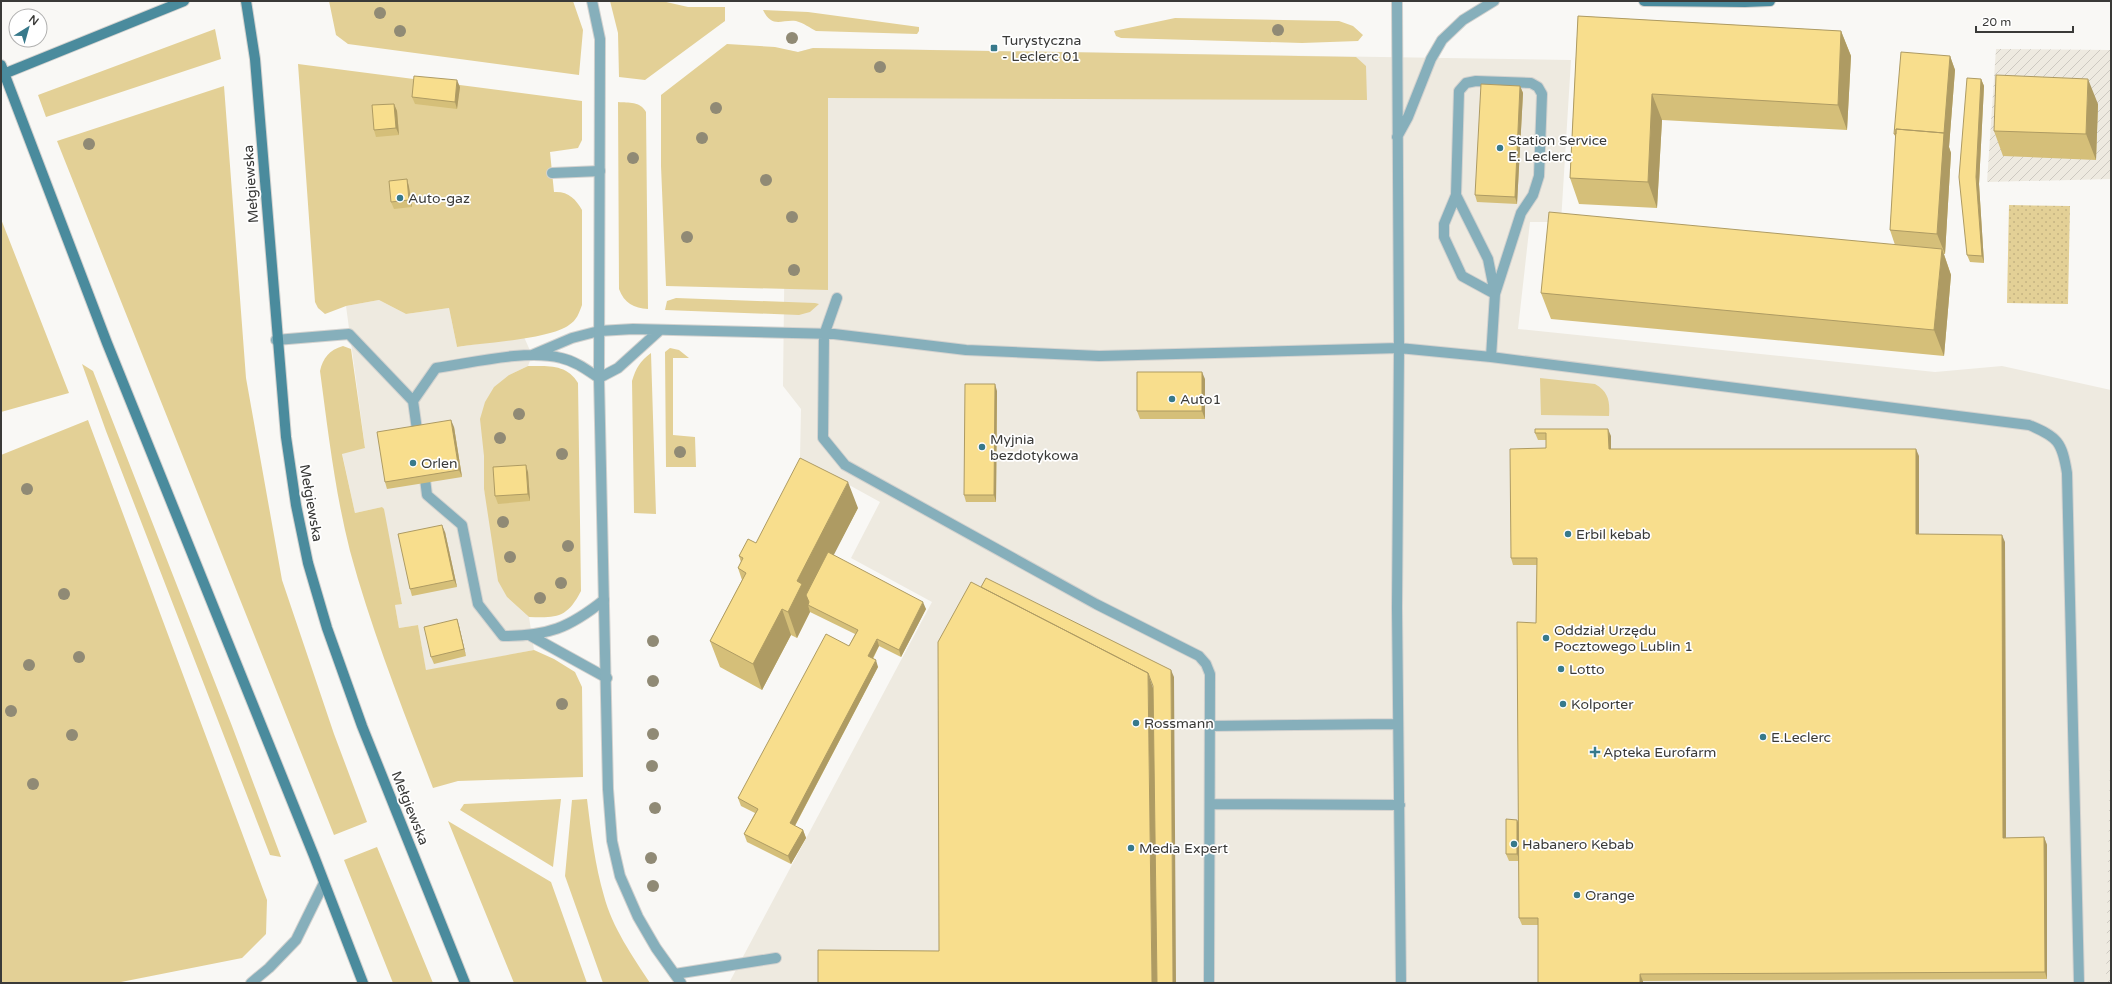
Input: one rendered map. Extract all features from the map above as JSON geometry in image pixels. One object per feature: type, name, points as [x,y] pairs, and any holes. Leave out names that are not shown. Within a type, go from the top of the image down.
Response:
[{"type":"main road","points":[[184,1],[2,71],[107,343],[363,983]]},
{"type":"main road","name":"Mełgiewska","points":[[246,1],[255,59],[276,340],[286,437],[296,505],[308,563],[325,621],[365,733],[465,983]]},
{"type":"main road","points":[[1644,1],[1770,1]]},
{"type":"street","points":[[592,1],[600,40],[598,330],[607,678],[608,789],[612,841],[620,876],[638,917],[656,948],[681,983]]},
{"type":"street","points":[[1397,1],[1399,348],[1398,724],[1401,983]]},
{"type":"street","points":[[1397,137],[1408,117],[1431,58],[1442,40],[1463,20],[1494,1]]},
{"type":"street","points":[[1491,356],[1495,294],[1521,214],[1534,195],[1539,176],[1542,94],[1538,86],[1531,83],[1476,81],[1466,83],[1459,91],[1456,195],[1444,224],[1444,237],[1462,276],[1495,294]]},
{"type":"street","points":[[552,173],[600,171]]},
{"type":"street","points":[[1456,195],[1488,259],[1495,294]]},
{"type":"street","points":[[837,298],[824,335],[823,438],[845,465],[1096,604],[1198,656],[1206,664],[1210,674],[1211,726],[1208,983]]},
{"type":"street","points":[[532,355],[572,338],[598,330],[834,334],[966,350],[1098,356],[1399,348],[1491,356],[2006,420],[2029,425],[2050,434],[2063,450],[2067,473],[2079,983]]},
{"type":"street","points":[[599,378],[618,368],[660,330]]},
{"type":"street","points":[[276,340],[349,334],[413,400],[420,448]]},
{"type":"street","points":[[413,400],[436,368],[532,355],[561,358],[578,364],[599,378]]},
{"type":"street","points":[[422,464],[428,495],[462,525],[478,604],[503,636],[531,636],[552,631],[571,623],[604,600]]},
{"type":"street","points":[[531,636],[607,678]]},
{"type":"street","points":[[1211,726],[1398,724]]},
{"type":"street","points":[[1210,804],[1400,805]]},
{"type":"street","points":[[251,983],[269,968],[296,940],[324,883]]},
{"type":"street","points":[[675,974],[776,958]]},
{"type":"shaded area","points":[[329,1],[573,1],[583,30],[579,75],[348,44],[336,35]]},
{"type":"shaded area","points":[[610,1],[662,1],[688,7],[725,7],[725,21],[645,80],[619,77],[618,33]]},
{"type":"shaded area","points":[[763,10],[808,12],[919,27],[919,31],[917,34],[816,31],[796,21],[774,21],[766,16]]},
{"type":"shaded area","points":[[1175,18],[1339,21],[1353,26],[1363,35],[1358,41],[1302,43],[1121,38],[1116,36],[1114,31]]},
{"type":"shaded area","points":[[215,29],[221,59],[46,117],[38,95]]},
{"type":"shaded area","points":[[727,44],[775,47],[798,52],[813,48],[1356,57],[1366,66],[1367,100],[828,98],[828,290],[666,286],[661,166],[661,95]]},
{"type":"shaded area","points":[[813,48],[1571,60],[1561,222],[1530,222],[1518,329],[1935,372],[2002,366],[2111,390],[2111,983],[729,983],[932,602],[851,558],[880,502],[800,458],[801,409],[783,386],[787,50],[798,52]]},
{"type":"shaded area","points":[[1996,49],[2111,50],[2111,179],[1987,182]]},
{"type":"shaded area","points":[[298,64],[582,101],[582,140],[578,148],[550,152],[554,192],[571,196],[582,210],[582,305],[574,321],[560,330],[547,334],[516,340],[457,347],[449,308],[406,314],[379,300],[346,306],[325,314],[318,308],[315,302]]},
{"type":"shaded area","points":[[224,86],[246,378],[282,580],[334,734],[367,822],[334,835],[57,141]]},
{"type":"shaded area","points":[[618,102],[637,104],[644,108],[646,112],[648,309],[630,304],[621,294],[619,289]]},
{"type":"shaded area","points":[[2009,205],[2070,206],[2068,304],[2007,303]]},
{"type":"shaded area","points":[[1,219],[69,393],[1,412]]},
{"type":"shaded area","points":[[676,298],[819,304],[810,312],[799,315],[665,310],[667,301]]},
{"type":"shaded area","points":[[379,300],[406,314],[449,308],[457,347],[524,337],[532,355],[528,366],[509,375],[484,456],[484,489],[507,597],[529,617],[534,650],[426,671],[418,625],[399,628],[395,605],[402,603],[382,507],[355,513],[342,453],[365,447],[346,306]]},
{"type":"shaded area","points":[[343,346],[351,349],[365,448],[342,454],[355,513],[382,507],[384,509],[402,604],[395,605],[399,628],[418,625],[426,670],[534,650],[554,659],[575,672],[582,687],[583,777],[458,781],[433,788],[388,671],[368,611],[350,551],[340,506],[332,461],[320,371],[327,355]]},
{"type":"shaded area","points":[[670,348],[679,350],[689,358],[673,358],[673,435],[695,437],[696,467],[666,467],[665,352]]},
{"type":"shaded area","points":[[651,353],[656,514],[634,513],[632,381],[639,365]]},
{"type":"shaded area","points":[[82,364],[93,371],[232,726],[281,857],[270,855],[106,431]]},
{"type":"shaded area","points":[[528,366],[550,366],[563,369],[574,377],[578,383],[581,591],[571,607],[566,611],[547,617],[529,617],[507,597],[498,581],[484,489],[484,456],[480,419],[485,402],[494,387],[509,375]]},
{"type":"shaded area","points":[[1540,378],[1595,384],[1603,390],[1608,398],[1609,416],[1541,415]]},
{"type":"shaded area","points":[[88,420],[267,900],[266,934],[242,958],[116,983],[1,983],[1,455]]},
{"type":"shaded area","points":[[2111,698],[2111,983],[2106,983]]},
{"type":"shaded area","points":[[561,799],[553,867],[460,810],[464,804]]},
{"type":"shaded area","points":[[587,799],[596,860],[608,908],[624,941],[650,983],[603,983],[565,876],[572,800]]},
{"type":"shaded area","points":[[448,821],[551,882],[587,983],[514,983]]},
{"type":"shaded area","points":[[377,847],[433,983],[393,983],[344,860]]},
{"type":"building","points":[[1578,16],[1841,31],[1838,105],[1652,94],[1648,182],[1570,178]]},
{"type":"building","points":[[1901,52],[1950,56],[1944,133],[1896,129],[1896,134],[1894,134]]},
{"type":"building","points":[[1996,75],[2088,79],[2086,134],[1994,131]]},
{"type":"building","points":[[414,76],[457,80],[455,102],[412,97]]},
{"type":"building","points":[[1967,78],[1981,79],[1976,177],[1982,256],[1967,255],[1959,177]]},
{"type":"building","name":"Station Service E. Leclerc","points":[[1481,84],[1520,86],[1515,197],[1475,195]]},
{"type":"building","points":[[394,104],[396,128],[374,130],[372,105]]},
{"type":"building","points":[[1896,129],[1944,133],[1937,234],[1890,230]]},
{"type":"building","points":[[407,179],[409,200],[391,202],[389,181]]},
{"type":"building","points":[[1549,212],[1942,249],[1934,330],[1541,293]]},
{"type":"building","name":"Auto1","points":[[1137,372],[1202,372],[1202,411],[1137,411]]},
{"type":"building","name":"Myjnia bezdotykowa","points":[[965,384],[995,384],[994,495],[964,495]]},
{"type":"building","points":[[451,420],[459,470],[385,482],[377,432]]},
{"type":"building","name":"E.Leclerc","points":[[1535,429],[1608,429],[1609,449],[1916,449],[1916,534],[2002,535],[2003,838],[2044,837],[2045,972],[1640,974],[1640,983],[1538,983],[1538,918],[1519,918],[1517,622],[1536,623],[1537,558],[1511,558],[1510,449],[1546,448],[1546,433],[1535,433]]},
{"type":"building","points":[[800,458],[848,482],[797,581],[802,584],[788,612],[782,609],[753,664],[710,641],[746,573],[738,568],[743,558],[739,556],[748,539],[756,543]]},
{"type":"building","points":[[526,465],[528,494],[495,496],[493,467]]},
{"type":"building","points":[[442,525],[454,580],[410,589],[398,534]]},
{"type":"building","points":[[828,552],[923,602],[899,650],[877,639],[868,656],[876,660],[790,823],[803,830],[788,856],[744,834],[758,809],[738,798],[826,634],[849,646],[858,630],[808,605],[809,602],[806,595]]},
{"type":"building","points":[[986,578],[1171,670],[1173,983],[1157,983],[1153,686],[1148,673],[981,587]]},
{"type":"building","points":[[971,582],[1148,673],[1152,983],[818,983],[818,950],[939,951],[938,642]]},
{"type":"building","points":[[457,619],[464,649],[431,657],[424,627]]},
{"type":"building","points":[[1506,819],[1517,820],[1517,854],[1506,854]]},
{"type":"place","name":"Turystyczna - Leclerc 01","points":[[994,48]]},
{"type":"place","name":"Station Service E. Leclerc","points":[[1500,148]]},
{"type":"place","name":"Auto-gaz","points":[[400,198]]},
{"type":"place","name":"Auto1","points":[[1172,399]]},
{"type":"place","name":"Myjnia bezdotykowa","points":[[982,447]]},
{"type":"place","name":"Orlen","points":[[413,463]]},
{"type":"place","name":"Erbil kebab","points":[[1568,534]]},
{"type":"place","name":"Oddział Urzędu Pocztowego Lublin 1","points":[[1546,638]]},
{"type":"place","name":"Lotto","points":[[1561,669]]},
{"type":"place","name":"Kolporter","points":[[1563,704]]},
{"type":"place","name":"Rossmann","points":[[1136,723]]},
{"type":"place","name":"E.Leclerc","points":[[1763,737]]},
{"type":"place","name":"Apteka Eurofarm","points":[[1595,752]]},
{"type":"place","name":"Habanero Kebab","points":[[1514,844]]},
{"type":"place","name":"Media Expert","points":[[1131,848]]},
{"type":"place","name":"Orange","points":[[1577,895]]}]
